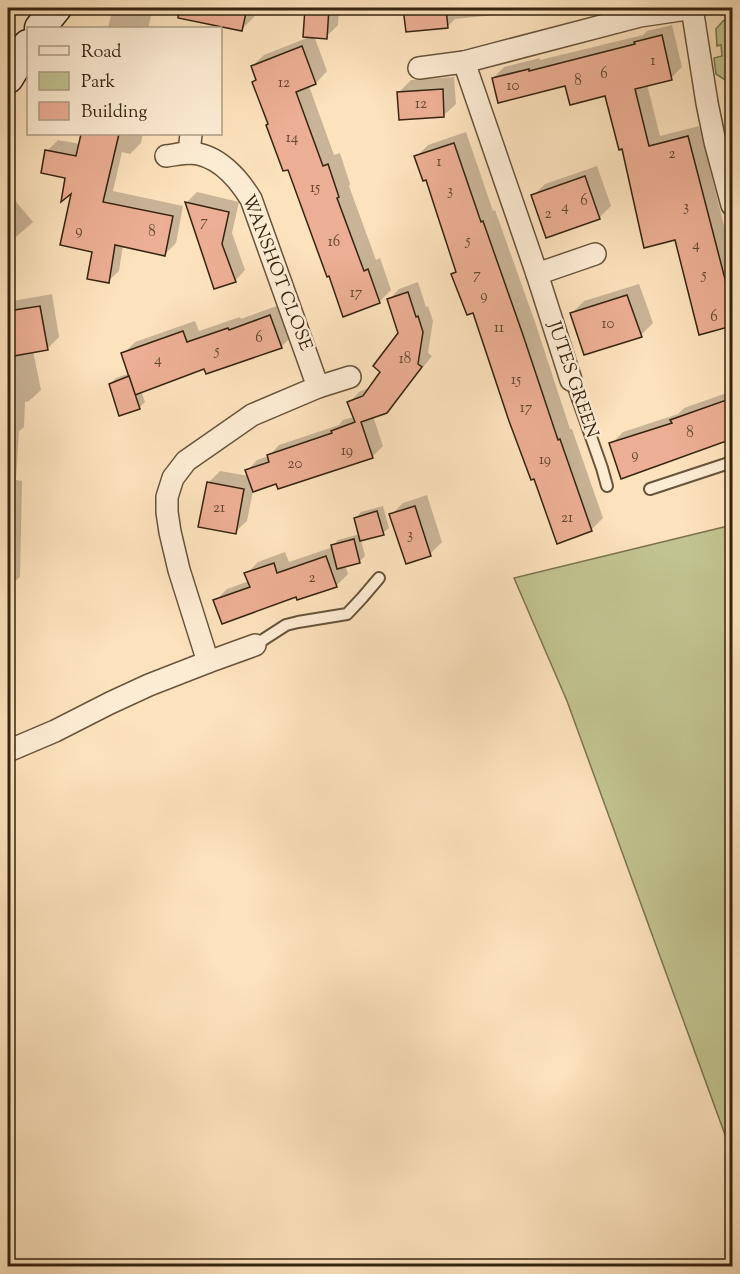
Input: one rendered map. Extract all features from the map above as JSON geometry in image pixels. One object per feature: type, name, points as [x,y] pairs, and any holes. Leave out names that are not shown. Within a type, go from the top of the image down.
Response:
[{"type":"main road","points":[[8,78],[27,46]]},
{"type":"street","points":[[419,68],[464,62],[640,16],[693,8],[707,103],[732,205]]},
{"type":"street","name":"JUTES GREEN","points":[[464,62],[571,380]]},
{"type":"street","name":"WANSHOT CLOSE","points":[[166,156],[190,143],[223,166],[242,184],[251,199],[318,387]]},
{"type":"street","points":[[537,274],[595,254]]},
{"type":"street","points":[[208,662],[179,570],[170,532],[167,497],[173,478],[186,461],[252,415],[318,387],[350,377]]},
{"type":"street","points":[[8,751],[56,731],[139,690],[255,645]]},
{"type":"lane","name":"JUTES GREEN","points":[[571,380],[607,486]]},
{"type":"lane","points":[[650,489],[732,462]]},
{"type":"lane","points":[[255,645],[286,625],[347,614],[379,578]]},
{"type":"green space","points":[[732,18],[732,101],[730,83],[716,74],[714,58],[722,56],[721,45],[717,46],[716,29],[723,21]]},
{"type":"green space","points":[[732,525],[732,1154],[567,701],[514,578]]},
{"type":"building","points":[[179,8],[247,8],[242,31],[178,18]]},
{"type":"building","points":[[305,8],[329,8],[327,39],[303,37]]},
{"type":"building","points":[[403,8],[446,8],[448,28],[406,32]]},
{"type":"building","points":[[662,35],[672,80],[635,89],[649,146],[688,136],[732,306],[732,326],[699,335],[675,240],[644,248],[622,149],[619,150],[605,96],[570,105],[565,86],[498,103],[492,78],[529,69],[529,71]]},
{"type":"building","points":[[302,46],[316,84],[296,92],[323,166],[328,164],[339,197],[337,198],[364,271],[368,269],[380,303],[343,317],[288,170],[283,171],[252,82],[256,80],[251,66]]},
{"type":"building","points":[[443,89],[444,117],[399,120],[397,92]]},
{"type":"building","points":[[81,135],[119,135],[103,202],[173,216],[165,256],[115,245],[109,283],[87,279],[92,252],[60,245],[71,194],[61,202],[65,178],[41,173],[45,150],[76,156]]},
{"type":"building","points":[[454,143],[592,531],[557,544],[534,479],[531,480],[509,421],[473,313],[467,315],[451,274],[456,272],[426,180],[423,181],[414,156]]},
{"type":"building","points":[[585,176],[600,219],[546,238],[531,195]]},
{"type":"building","points":[[185,202],[229,212],[222,244],[236,282],[214,289]]},
{"type":"building","points":[[408,292],[423,332],[418,364],[422,367],[387,413],[361,422],[373,458],[278,489],[276,484],[253,492],[245,470],[269,462],[267,455],[332,433],[331,431],[355,422],[347,402],[363,396],[380,372],[373,366],[398,333],[387,299]]},
{"type":"building","points":[[627,295],[642,337],[584,355],[570,313]]},
{"type":"building","points":[[40,306],[48,350],[8,357],[8,311]]},
{"type":"building","points":[[270,315],[282,348],[206,374],[204,369],[135,395],[121,353],[183,331],[187,342]]},
{"type":"building","points":[[129,376],[140,409],[119,416],[109,384]]},
{"type":"building","points":[[732,398],[732,439],[621,479],[609,443],[672,423],[670,420]]},
{"type":"building","points":[[207,482],[244,489],[236,534],[198,527]]},
{"type":"building","points":[[415,506],[431,556],[406,564],[389,514]]},
{"type":"building","points":[[377,511],[384,535],[360,541],[354,518]]},
{"type":"building","points":[[354,539],[360,563],[337,569],[331,545]]},
{"type":"building","points":[[326,556],[337,587],[297,600],[296,597],[222,624],[213,600],[250,587],[244,573],[274,563],[277,573]]}]
